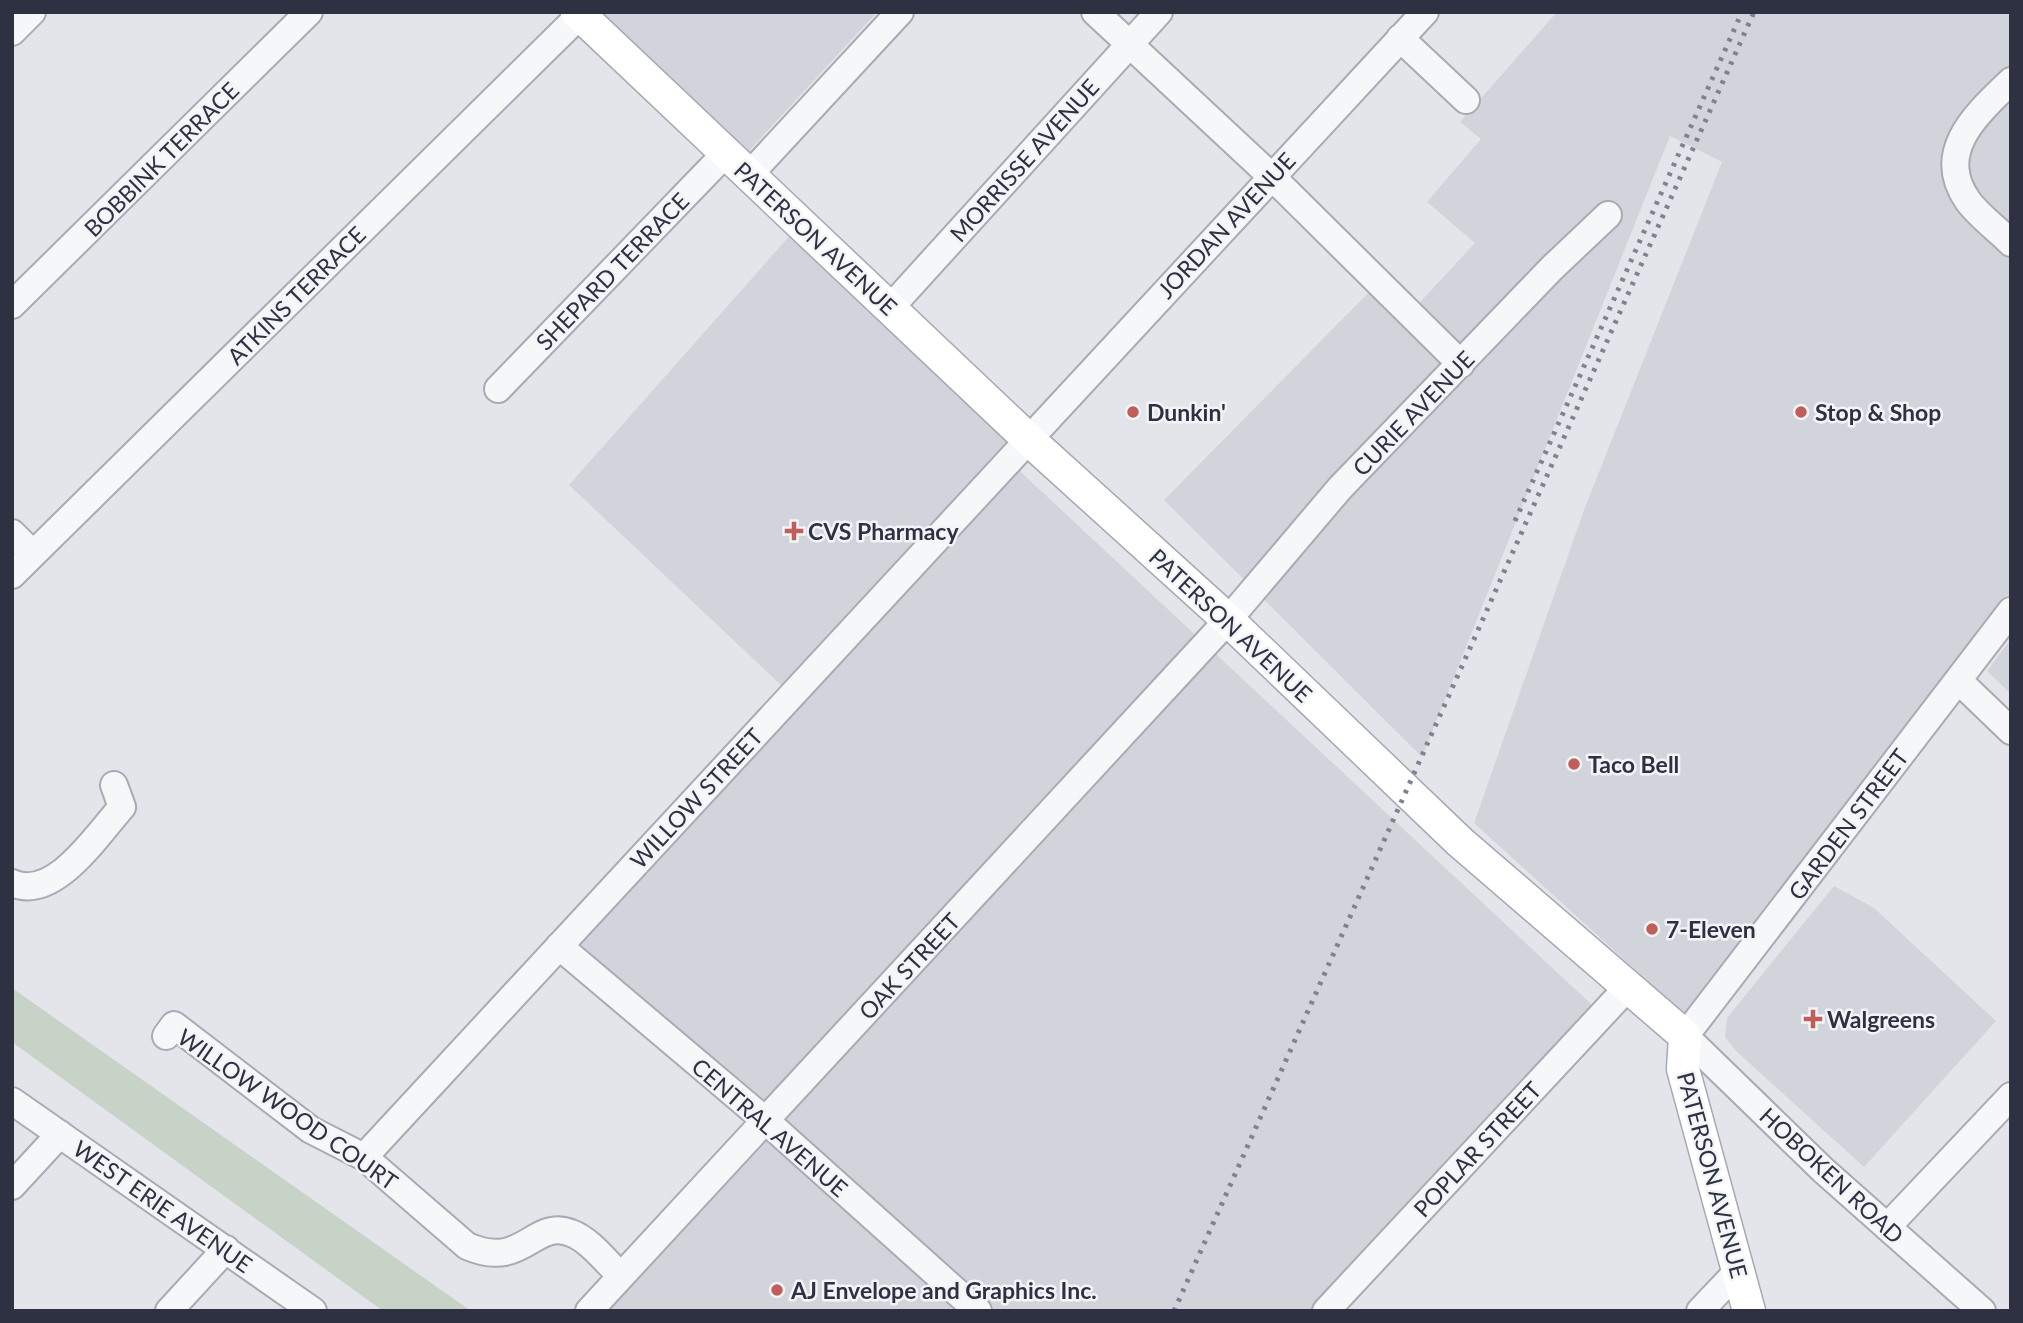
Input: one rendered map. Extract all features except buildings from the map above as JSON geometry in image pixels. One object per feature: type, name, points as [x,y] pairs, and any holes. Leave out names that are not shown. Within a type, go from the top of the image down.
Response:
[{"type":"main road","name":"PATERSON AVENUE","points":[[578,14],[1027,438],[1228,620],[1461,842],[1685,1037],[1683,1069],[1749,1311]]},
{"type":"street","points":[[12,32],[32,12]]},
{"type":"street","name":"BOBBINK TERRACE","points":[[12,305],[309,12]]},
{"type":"street","points":[[749,175],[900,12]]},
{"type":"street","points":[[1095,12],[1271,176],[1461,364]]},
{"type":"street","name":"MORRISSE AVENUE","points":[[890,308],[1159,12]]},
{"type":"street","name":"JORDAN AVENUE","points":[[1027,438],[1424,12]]},
{"type":"street","name":"ATKINS TERRACE","points":[[12,575],[578,14]]},
{"type":"street","points":[[1400,38],[1466,100]]},
{"type":"street","points":[[2011,81],[1971,120],[1962,134],[1956,167],[1966,198],[2011,243]]},
{"type":"street","name":"SHEPARD TERRACE","points":[[498,389],[726,153]]},
{"type":"street","name":"CURIE AVENUE","points":[[1228,620],[1340,488],[1552,268],[1608,215]]},
{"type":"street","name":"WILLOW STREET","points":[[364,1157],[1027,438]]},
{"type":"street","points":[[12,533],[33,554]]},
{"type":"street","name":"GARDEN STREET","points":[[1685,1037],[2011,611]]},
{"type":"street","name":"OAK STREET","points":[[589,1311],[1228,620]]},
{"type":"street","points":[[1958,680],[2011,731]]},
{"type":"street","points":[[12,883],[33,887],[59,876],[122,807],[114,785]]},
{"type":"street","name":"CENTRAL AVENUE","points":[[559,946],[766,1121],[967,1307]]},
{"type":"street","name":"POPLAR STREET","points":[[1326,1311],[1627,988]]},
{"type":"street","name":"WILLOW WOOD COURT","points":[[166,1036],[174,1025],[311,1130],[364,1157],[467,1246],[482,1253],[505,1253],[527,1244],[539,1235],[562,1230],[583,1240],[621,1276]]},
{"type":"street","name":"HOBOKEN ROAD","points":[[1685,1037],[1887,1227],[1982,1311]]},
{"type":"street","points":[[1887,1227],[2011,1096]]},
{"type":"street","name":"WEST ERIE AVENUE","points":[[12,1101],[313,1311]]},
{"type":"street","points":[[12,1186],[60,1134]]},
{"type":"street","points":[[169,1311],[226,1250]]},
{"type":"street","points":[[1700,1311],[1738,1270]]},
{"type":"shaded area","points":[[576,12],[877,12],[737,164]]},
{"type":"shaded area","points":[[1557,12],[2011,12],[2011,601],[1696,1025],[1474,823],[1584,510],[1722,162],[1670,136],[1422,757],[1164,500],[1377,284],[1409,314],[1475,243],[1427,202],[1481,139],[1460,122]]},
{"type":"shaded area","points":[[800,224],[1027,438],[782,686],[569,485]]},
{"type":"shaded area","points":[[1010,462],[1605,1017],[1336,1311],[593,1311],[764,1116],[573,937]]},
{"type":"shaded area","points":[[2011,639],[2011,694],[1987,671]]},
{"type":"shaded area","points":[[1834,886],[1874,908],[1996,1021],[1864,1167],[1736,1051],[1725,1037],[1727,1018]]},
{"type":"green space","points":[[12,988],[471,1311],[383,1311],[12,1042]]},
{"type":"railway","points":[[1515,521],[1742,12]]},
{"type":"railway","points":[[1174,1311],[1754,12]]},
{"type":"place","name":"Dunkin'","points":[[1133,412]]},
{"type":"place","name":"Stop & Shop","points":[[1801,412]]},
{"type":"place","name":"CVS Pharmacy","points":[[794,531]]},
{"type":"place","name":"Taco Bell","points":[[1574,764]]},
{"type":"place","name":"7-Eleven","points":[[1652,929]]},
{"type":"place","name":"Walgreens","points":[[1813,1019]]},
{"type":"place","name":"AJ Envelope and Graphics Inc.","points":[[777,1290]]}]
